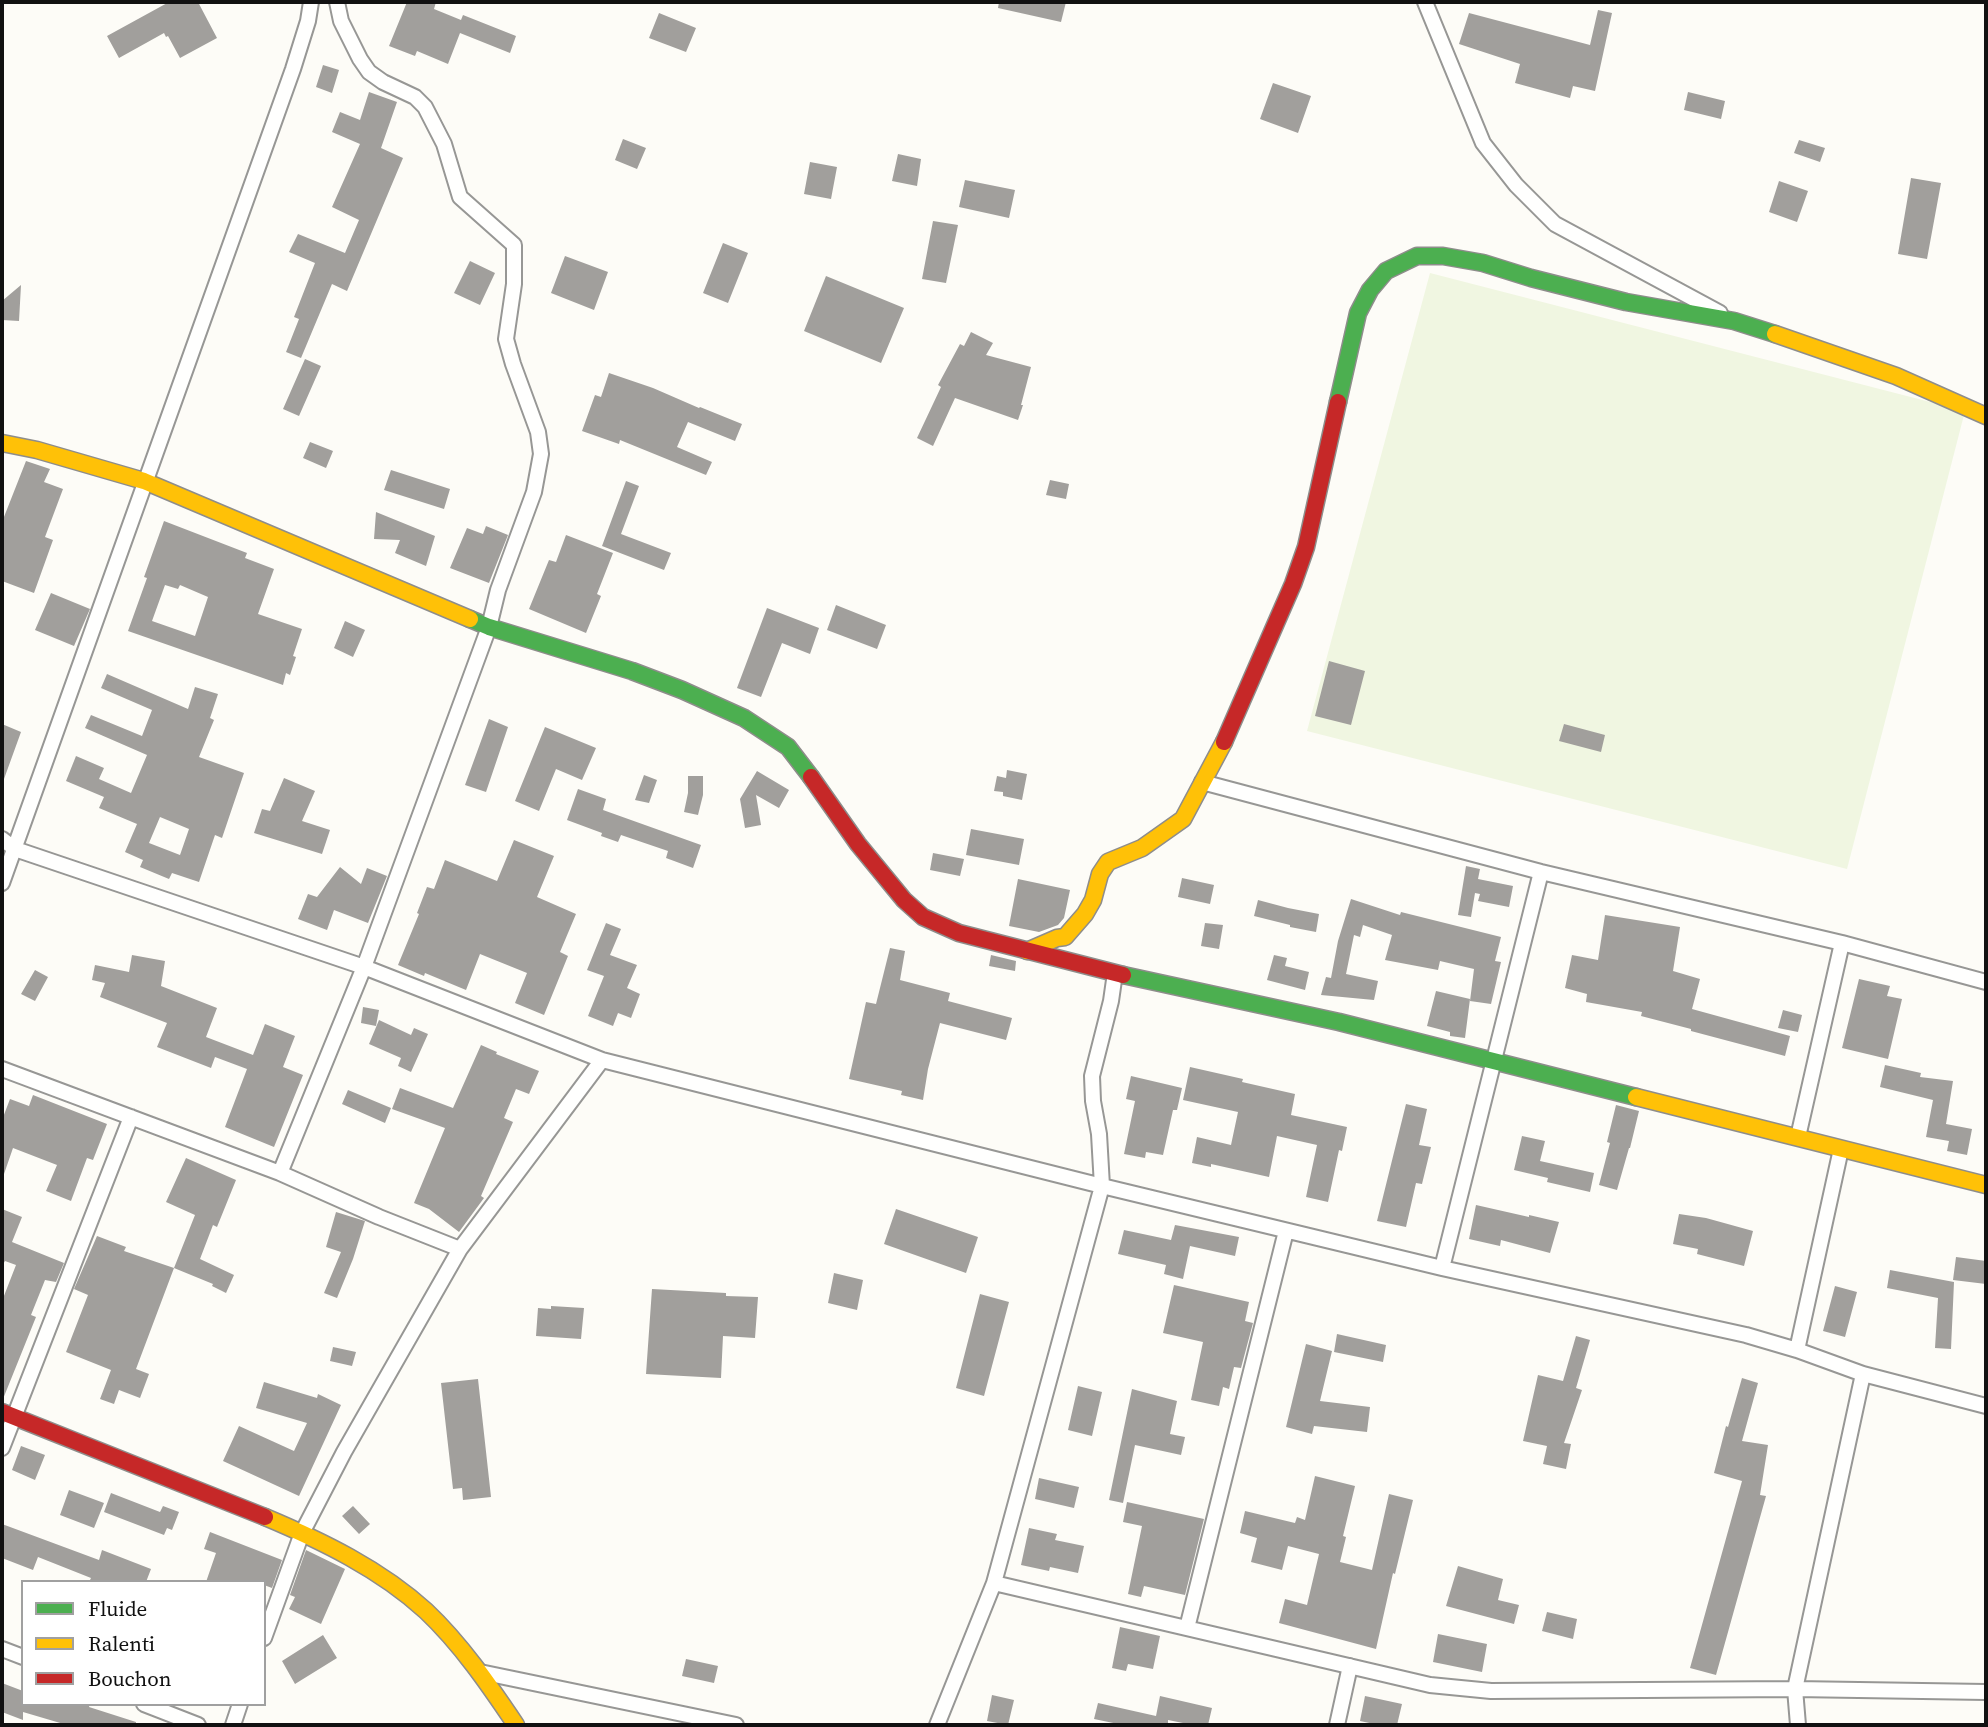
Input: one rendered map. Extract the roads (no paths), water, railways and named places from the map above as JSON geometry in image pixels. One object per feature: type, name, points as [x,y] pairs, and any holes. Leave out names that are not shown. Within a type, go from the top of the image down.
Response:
[{"type":"street","points":[[2,883],[289,82],[308,21],[311,2]]},
{"type":"street","points":[[280,1173],[364,967],[489,626],[498,590],[534,492],[541,454],[538,432],[506,339],[514,284],[514,245],[460,197],[444,144],[425,107],[415,97],[383,82],[369,72],[360,60],[341,21],[337,2]]},
{"type":"street","points":[[1425,2],[1483,143],[1516,185],[1555,223],[1734,321]]},
{"type":"street","points":[[1027,951],[1065,937],[1089,907],[1100,874],[1108,862],[1142,848],[1183,819],[1229,732],[1256,664],[1293,584],[1306,547],[1358,313],[1370,290],[1386,271],[1417,256],[1443,256],[1483,263],[1626,302],[1734,321],[1896,376],[1986,416]]},
{"type":"street","points":[[2,443],[37,450],[145,481],[489,626],[632,671],[712,702],[744,718],[788,747],[797,757],[858,844],[904,900],[923,917],[958,933],[1115,973],[1339,1022],[1986,1185]]},
{"type":"street","points":[[1202,782],[1541,872],[1842,943],[1986,982]]},
{"type":"street","points":[[2,839],[15,849],[364,967],[601,1060],[1442,1268],[1746,1335],[1863,1374],[1986,1406]]},
{"type":"street","points":[[1442,1268],[1541,872]]},
{"type":"street","points":[[1798,1138],[1842,943]]},
{"type":"street","points":[[937,1725],[994,1583],[1102,1186],[1092,1076],[1111,1001],[1115,973]]},
{"type":"street","points":[[266,1632],[302,1533],[344,1452],[460,1249],[601,1060]]},
{"type":"street","points":[[2,1069],[280,1173],[460,1249]]},
{"type":"street","points":[[2,1448],[8,1415],[131,1117]]},
{"type":"street","points":[[1797,1350],[1841,1149]]},
{"type":"street","points":[[1187,1628],[1286,1230]]},
{"type":"street","points":[[1798,1725],[1795,1689],[1863,1374]]},
{"type":"street","points":[[8,1415],[302,1533],[367,1566],[388,1580],[436,1621],[480,1672],[516,1725]]},
{"type":"street","points":[[994,1583],[1430,1685],[1491,1691],[1795,1689],[1986,1692]]},
{"type":"street","points":[[2,1649],[21,1656]]},
{"type":"street","points":[[1337,1725],[1350,1666]]},
{"type":"street","points":[[480,1672],[736,1725]]},
{"type":"street","points":[[149,1706],[198,1725]]},
{"type":"street","points":[[233,1725],[239,1706]]}]
